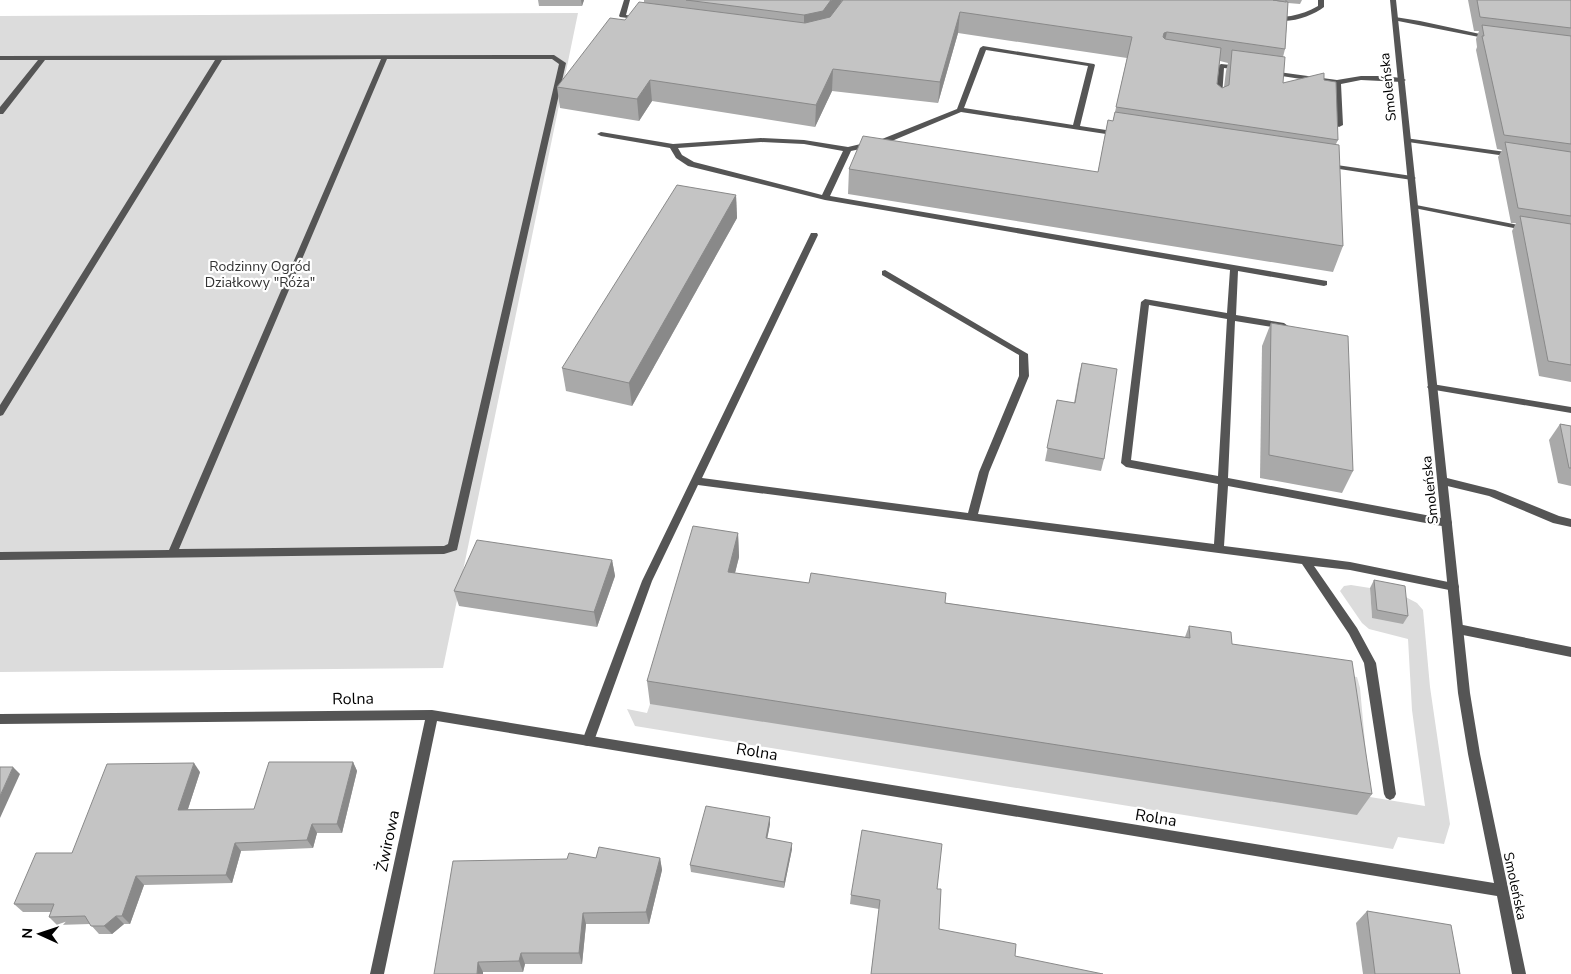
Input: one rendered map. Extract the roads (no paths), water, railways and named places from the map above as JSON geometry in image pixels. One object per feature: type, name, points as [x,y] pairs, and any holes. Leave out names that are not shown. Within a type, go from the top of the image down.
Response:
[{"type":"street","points":[[627,0],[622,16],[651,20]]},
{"type":"street","points":[[1264,16],[1284,19],[1298,17],[1322,7],[1321,0]]},
{"type":"street","name":"Smoleńska","points":[[1393,0],[1464,693],[1474,754],[1519,974]]},
{"type":"street","points":[[1395,19],[1429,23],[1468,34],[1496,38]]},
{"type":"street","points":[[960,110],[983,48],[1092,65],[1076,128]]},
{"type":"street","points":[[172,554],[384,57]]},
{"type":"street","points":[[0,58],[554,57],[563,62],[453,547],[444,550],[0,556]]},
{"type":"street","points":[[0,112],[43,58]]},
{"type":"street","points":[[0,412],[220,58]]},
{"type":"street","points":[[1212,64],[1250,70]]},
{"type":"street","points":[[1217,106],[1221,66]]},
{"type":"street","points":[[1260,71],[1337,82],[1361,78],[1402,80]]},
{"type":"street","points":[[1337,82],[1339,125]]},
{"type":"street","points":[[601,134],[673,146],[761,140],[804,142],[848,149],[884,141],[960,110],[1124,135]]},
{"type":"street","points":[[1408,140],[1524,157]]},
{"type":"street","points":[[673,146],[679,156],[691,164],[825,198],[1324,283]]},
{"type":"street","points":[[825,198],[848,149]]},
{"type":"street","points":[[1316,164],[1412,178]]},
{"type":"street","points":[[1414,206],[1542,231]]},
{"type":"street","points":[[588,741],[646,581],[814,235]]},
{"type":"street","points":[[1219,549],[1234,268]]},
{"type":"street","points":[[885,273],[1023,354],[1024,376],[984,472],[972,517]]},
{"type":"street","points":[[1293,327],[1145,302],[1126,463],[1447,523]]},
{"type":"street","points":[[1432,387],[1571,410]]},
{"type":"street","points":[[695,481],[1350,566],[1454,587]]},
{"type":"street","points":[[1443,481],[1491,493],[1557,520],[1571,523]]},
{"type":"street","points":[[1305,560],[1353,631],[1370,663],[1390,794]]},
{"type":"street","points":[[1458,629],[1571,652]]},
{"type":"street","name":"Rolna","points":[[0,719],[432,715],[1502,891]]},
{"type":"street","name":"Żwirowa","points":[[377,974],[432,715]]},
{"type":"park label","name":"Rodzinny Ogród Działkowy \"Róża\"","points":[[260,274]]}]
